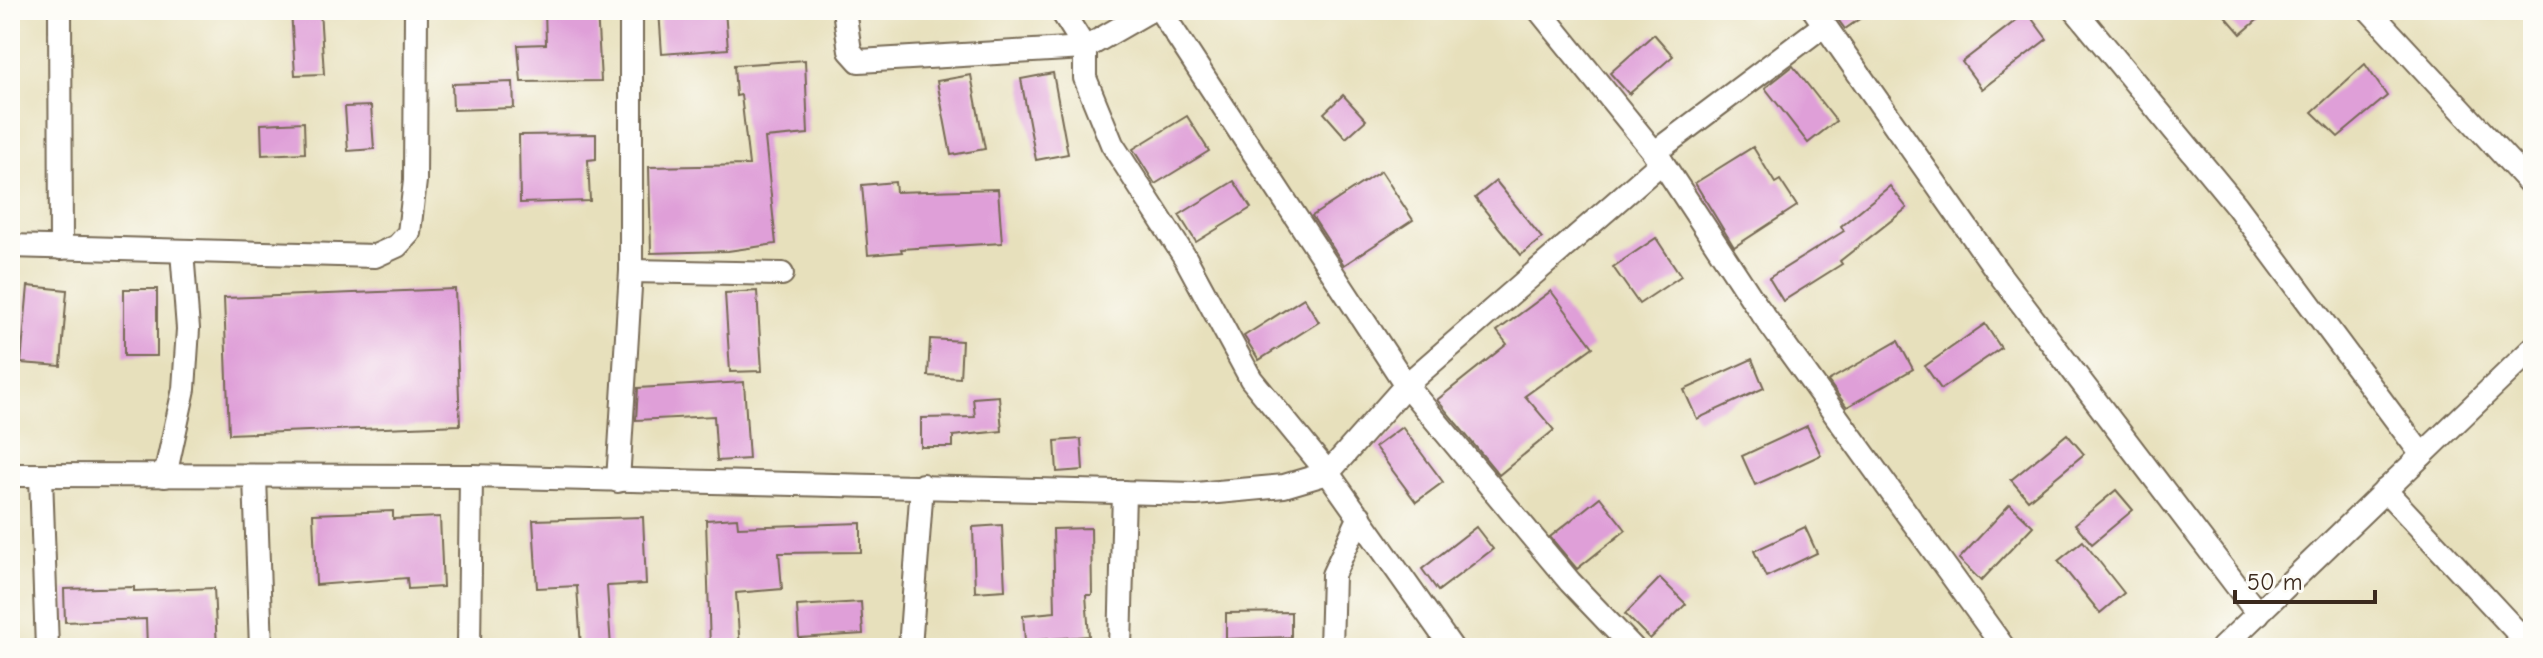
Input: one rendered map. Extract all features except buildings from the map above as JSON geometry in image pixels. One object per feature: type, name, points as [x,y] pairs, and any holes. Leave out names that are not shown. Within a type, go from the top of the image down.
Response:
[{"type":"street","points":[[60,10],[61,248]]},
{"type":"street","points":[[10,246],[375,256],[397,246],[409,233],[415,181],[416,10]]},
{"type":"street","points":[[618,481],[631,271],[631,10]]},
{"type":"street","points":[[844,10],[850,51],[859,61],[1085,48],[1151,10]]},
{"type":"street","points":[[1061,10],[1085,48],[1085,78],[1112,144],[1186,259],[1251,379],[1328,473],[1452,648]]},
{"type":"street","points":[[1160,10],[1406,385],[1570,582],[1633,648]]},
{"type":"street","points":[[1539,10],[1658,157],[1756,305],[2004,648]]},
{"type":"street","points":[[2075,10],[2236,205],[2422,455]]},
{"type":"street","points":[[2369,10],[2533,187]]},
{"type":"street","points":[[10,475],[471,476],[1196,494],[1269,487],[1328,473],[1406,385],[1658,157],[1819,18],[1997,271],[2258,614]]},
{"type":"street","points":[[165,476],[184,389],[188,329],[182,251]]},
{"type":"street","points":[[631,271],[782,274]]},
{"type":"street","points":[[2222,648],[2533,348]]},
{"type":"street","points":[[41,476],[47,648]]},
{"type":"street","points":[[469,648],[471,476]]},
{"type":"street","points":[[255,477],[261,648]]},
{"type":"street","points":[[910,648],[922,485]]},
{"type":"street","points":[[2385,490],[2532,648]]},
{"type":"street","points":[[1120,648],[1124,492]]},
{"type":"street","points":[[1331,648],[1333,575],[1360,516]]}]
